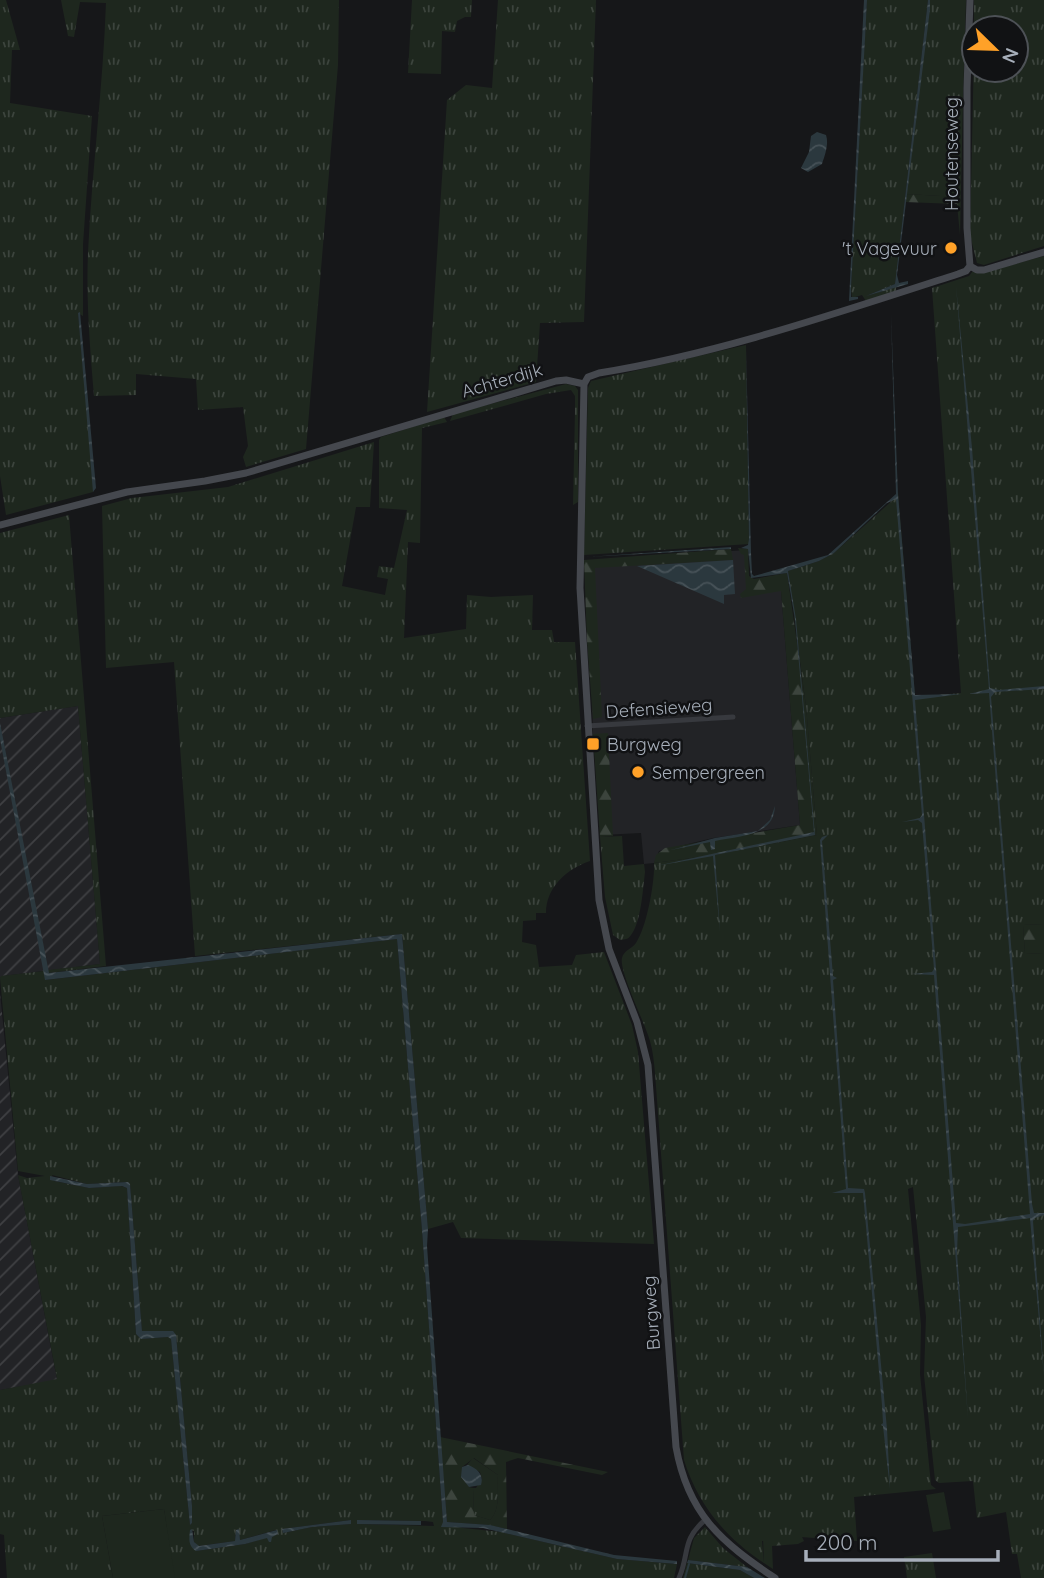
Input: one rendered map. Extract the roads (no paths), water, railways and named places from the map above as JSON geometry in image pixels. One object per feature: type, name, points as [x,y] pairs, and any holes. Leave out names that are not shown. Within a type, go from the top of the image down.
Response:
[{"type":"main road","name":"Houtenseweg","points":[[970,0],[967,73],[967,228],[970,266]]},
{"type":"main road","name":"Achterdijk","points":[[0,525],[127,492],[246,473],[556,381],[584,384],[589,377],[599,373],[685,356],[823,318],[967,271],[970,266],[984,270],[1044,252]]},
{"type":"main road","name":"Burgweg","points":[[584,384],[580,588],[599,900],[609,949],[637,1022],[648,1065],[676,1447],[681,1474],[705,1520],[726,1543],[775,1578]]},
{"type":"street","name":"Defensieweg","points":[[587,726],[733,717]]},
{"type":"street","points":[[679,1578],[687,1543],[694,1530],[705,1520]]},
{"type":"water","points":[[864,0],[867,0],[851,288],[851,297],[858,299],[849,301]]},
{"type":"water","points":[[928,0],[930,9],[897,275],[899,283],[908,281],[908,284],[866,296],[895,284]]},
{"type":"water","points":[[817,132],[826,135],[826,150],[822,164],[808,172],[801,168],[809,152],[811,136]]},
{"type":"water","points":[[956,286],[972,448],[990,688],[999,690],[1044,686],[1044,689],[995,692],[991,697],[1032,1204],[1034,1213],[1044,1213],[1033,1221],[1044,1377],[1030,1218],[958,1227],[957,1252],[968,1419],[934,975],[912,974],[932,972],[934,969],[922,823],[918,820],[902,822],[920,818],[922,815],[896,499],[887,503],[834,553],[788,571],[796,619],[815,835],[715,855],[720,932],[713,856],[656,866],[814,832],[795,619],[787,573],[751,578],[748,549],[741,548],[748,545],[749,539],[746,350],[751,553],[754,576],[828,555],[896,494],[891,314],[898,495],[915,695],[961,694],[915,700],[956,1223],[1030,1214],[989,693],[969,694],[989,689]]},
{"type":"water","points":[[80,312],[96,488],[93,492],[78,313]]},
{"type":"water","points":[[731,547],[731,549],[591,557]]},
{"type":"water","points":[[733,560],[735,594],[724,595],[724,604],[637,566]]},
{"type":"water","points":[[0,723],[49,973],[402,934],[428,1229],[447,1522],[490,1525],[614,1555],[677,1561],[677,1564],[617,1559],[483,1528],[441,1527],[443,1522],[422,1230],[397,939],[45,980],[0,739]]},
{"type":"water","points":[[757,831],[715,841],[715,849],[711,850],[710,842],[671,850],[715,838]]},
{"type":"water","points":[[828,835],[822,841],[833,976],[837,978],[833,980],[848,1188],[864,1189],[865,1193],[890,1489],[881,1425],[882,1405],[863,1193],[832,1193],[846,1189],[820,840]]},
{"type":"water","points":[[50,1176],[87,1184],[130,1184],[142,1331],[173,1331],[176,1335],[192,1506],[190,1525],[171,1339],[141,1339],[136,1334],[127,1188],[89,1188],[50,1180]]},
{"type":"water","points":[[468,1465],[479,1473],[482,1478],[481,1485],[469,1487],[461,1477],[462,1467]]},
{"type":"water","points":[[351,1520],[351,1524],[312,1527],[283,1533],[282,1529]]},
{"type":"water","points":[[357,1520],[421,1521],[421,1525],[357,1524]]},
{"type":"water","points":[[192,1529],[194,1542],[199,1546],[235,1541],[236,1530],[239,1529],[240,1540],[277,1530],[278,1534],[272,1537],[271,1542],[267,1538],[196,1551],[190,1542]]},
{"type":"water","points":[[688,1560],[747,1567],[765,1578],[754,1578],[740,1570],[687,1563]]},
{"type":"waterway","points":[[685,1578],[689,1564]]},
{"type":"place","name":"'t Vagevuur","points":[[951,248]]},
{"type":"place","name":"Burgweg","points":[[593,744]]},
{"type":"place","name":"Sempergreen","points":[[638,772]]}]
